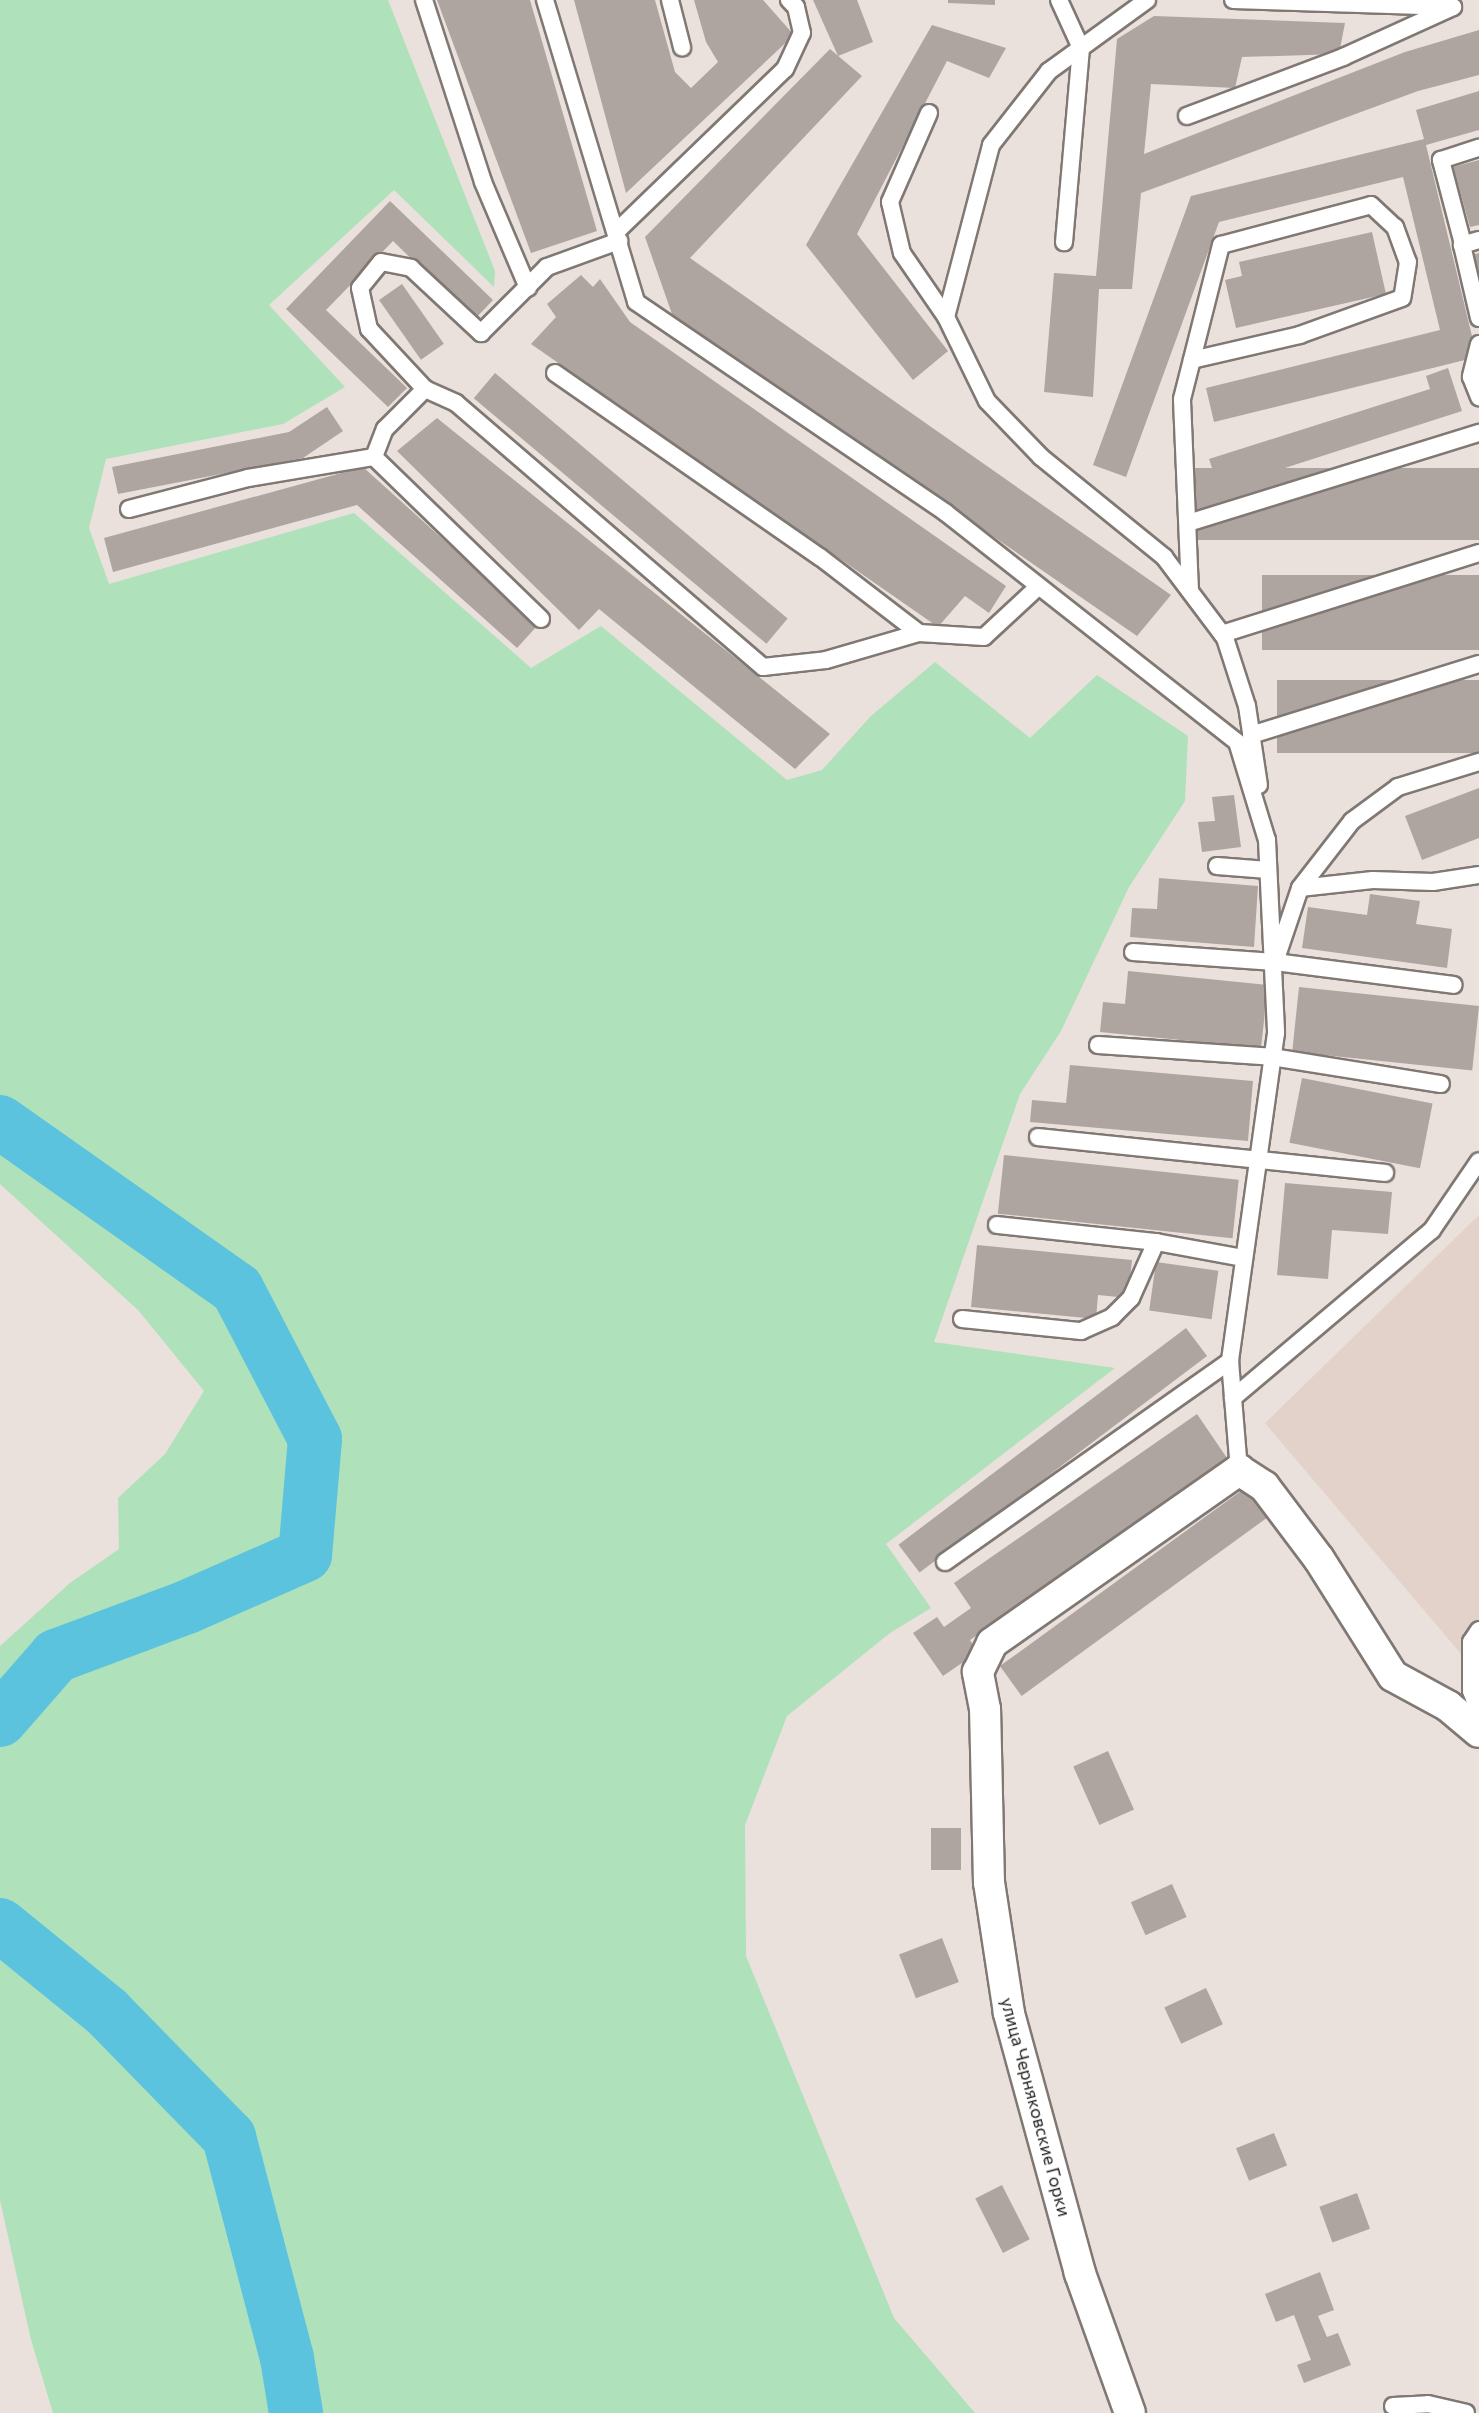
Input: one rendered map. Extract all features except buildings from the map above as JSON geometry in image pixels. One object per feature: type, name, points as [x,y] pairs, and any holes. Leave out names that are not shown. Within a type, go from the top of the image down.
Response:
[{"type":"street","name":"улица Черняковские Горки","points":[[1130,2413],[1080,2273],[1009,2013],[989,1884],[985,1709],[978,1672],[992,1643],[1239,1470]]},
{"type":"street","points":[[1239,1470],[1264,1486],[1318,1559],[1393,1675],[1448,1706],[1479,1732]]},
{"type":"lane","points":[[424,0],[483,181],[528,288]]},
{"type":"lane","points":[[545,0],[636,302],[946,513],[1237,742],[1267,840]]},
{"type":"lane","points":[[670,0],[682,47]]},
{"type":"lane","points":[[789,0],[796,7],[802,33],[785,69],[618,237],[547,267],[481,333],[411,268],[381,262],[360,288],[369,329],[425,389],[456,403],[763,667],[825,660],[919,633],[984,637],[1038,587]]},
{"type":"lane","points":[[1059,0],[1081,48],[1064,242]]},
{"type":"lane","points":[[946,317],[991,145],[1049,71],[1147,0]]},
{"type":"lane","points":[[1187,116],[1250,95],[1452,7],[1233,0]]},
{"type":"lane","points":[[929,113],[891,202],[902,253],[946,317],[988,401],[1041,457],[1164,557],[1190,591],[1222,634],[1247,706],[1267,840],[1276,1033],[1230,1360],[1239,1470]]},
{"type":"lane","points":[[1479,148],[1441,160],[1479,318]]},
{"type":"lane","points":[[1190,591],[1182,399],[1221,245],[1371,205],[1395,227],[1408,262],[1402,298],[1300,335],[1192,360]]},
{"type":"lane","points":[[1463,244],[1479,240]]},
{"type":"lane","points":[[1479,344],[1471,377],[1479,397]]},
{"type":"lane","points":[[555,373],[820,557],[919,633]]},
{"type":"lane","points":[[374,457],[385,429],[425,389]]},
{"type":"lane","points":[[1188,523],[1479,433]]},
{"type":"lane","points":[[129,509],[248,478],[374,457]]},
{"type":"lane","points":[[374,457],[541,619]]},
{"type":"lane","points":[[1222,634],[1479,553]]},
{"type":"lane","points":[[1251,735],[1479,663]]},
{"type":"lane","points":[[1274,962],[1300,888],[1352,821],[1398,787],[1479,762]]},
{"type":"lane","points":[[1217,866],[1268,870]]},
{"type":"lane","points":[[1300,888],[1479,875]]},
{"type":"lane","points":[[1133,952],[1274,962],[1454,985]]},
{"type":"lane","points":[[1098,1045],[1272,1058],[1441,1084]]},
{"type":"lane","points":[[1038,1138],[1257,1157],[1385,1173]]},
{"type":"lane","points":[[1233,1398],[1432,1230],[1479,1161]]},
{"type":"lane","points":[[997,1225],[1156,1242],[1243,1258]]},
{"type":"lane","points":[[962,1319],[1081,1331],[1112,1317],[1131,1298],[1156,1242]]},
{"type":"lane","points":[[945,1562],[1230,1360]]},
{"type":"lane","points":[[1479,1630],[1471,1642],[1471,1691],[1479,1712]]},
{"type":"lane","points":[[1393,2406],[1428,2404],[1466,2413]]},
{"type":"shaded area","points":[[1479,1215],[1479,1675],[1265,1423]]},
{"type":"green space","points":[[0,0],[388,0],[495,271],[494,287],[394,190],[269,305],[345,387],[283,424],[106,459],[89,528],[109,584],[354,513],[531,668],[601,626],[787,780],[822,770],[871,716],[935,662],[1030,738],[1097,675],[1188,736],[1185,801],[1129,887],[1061,1031],[1020,1094],[934,1342],[1115,1368],[886,1544],[931,1608],[890,1633],[787,1716],[745,1825],[746,1956],[894,2318],[975,2413],[53,2413],[31,2340],[0,2200],[0,1646],[70,1583],[119,1549],[118,1498],[165,1454],[204,1391],[138,1310],[0,1184]]},
{"type":"waterway","points":[[0,1122],[237,1289],[315,1439],[305,1555],[187,1607],[56,1656],[0,1720]]},
{"type":"waterway","points":[[0,1925],[107,2012],[229,2137],[287,2358],[296,2413]]}]
